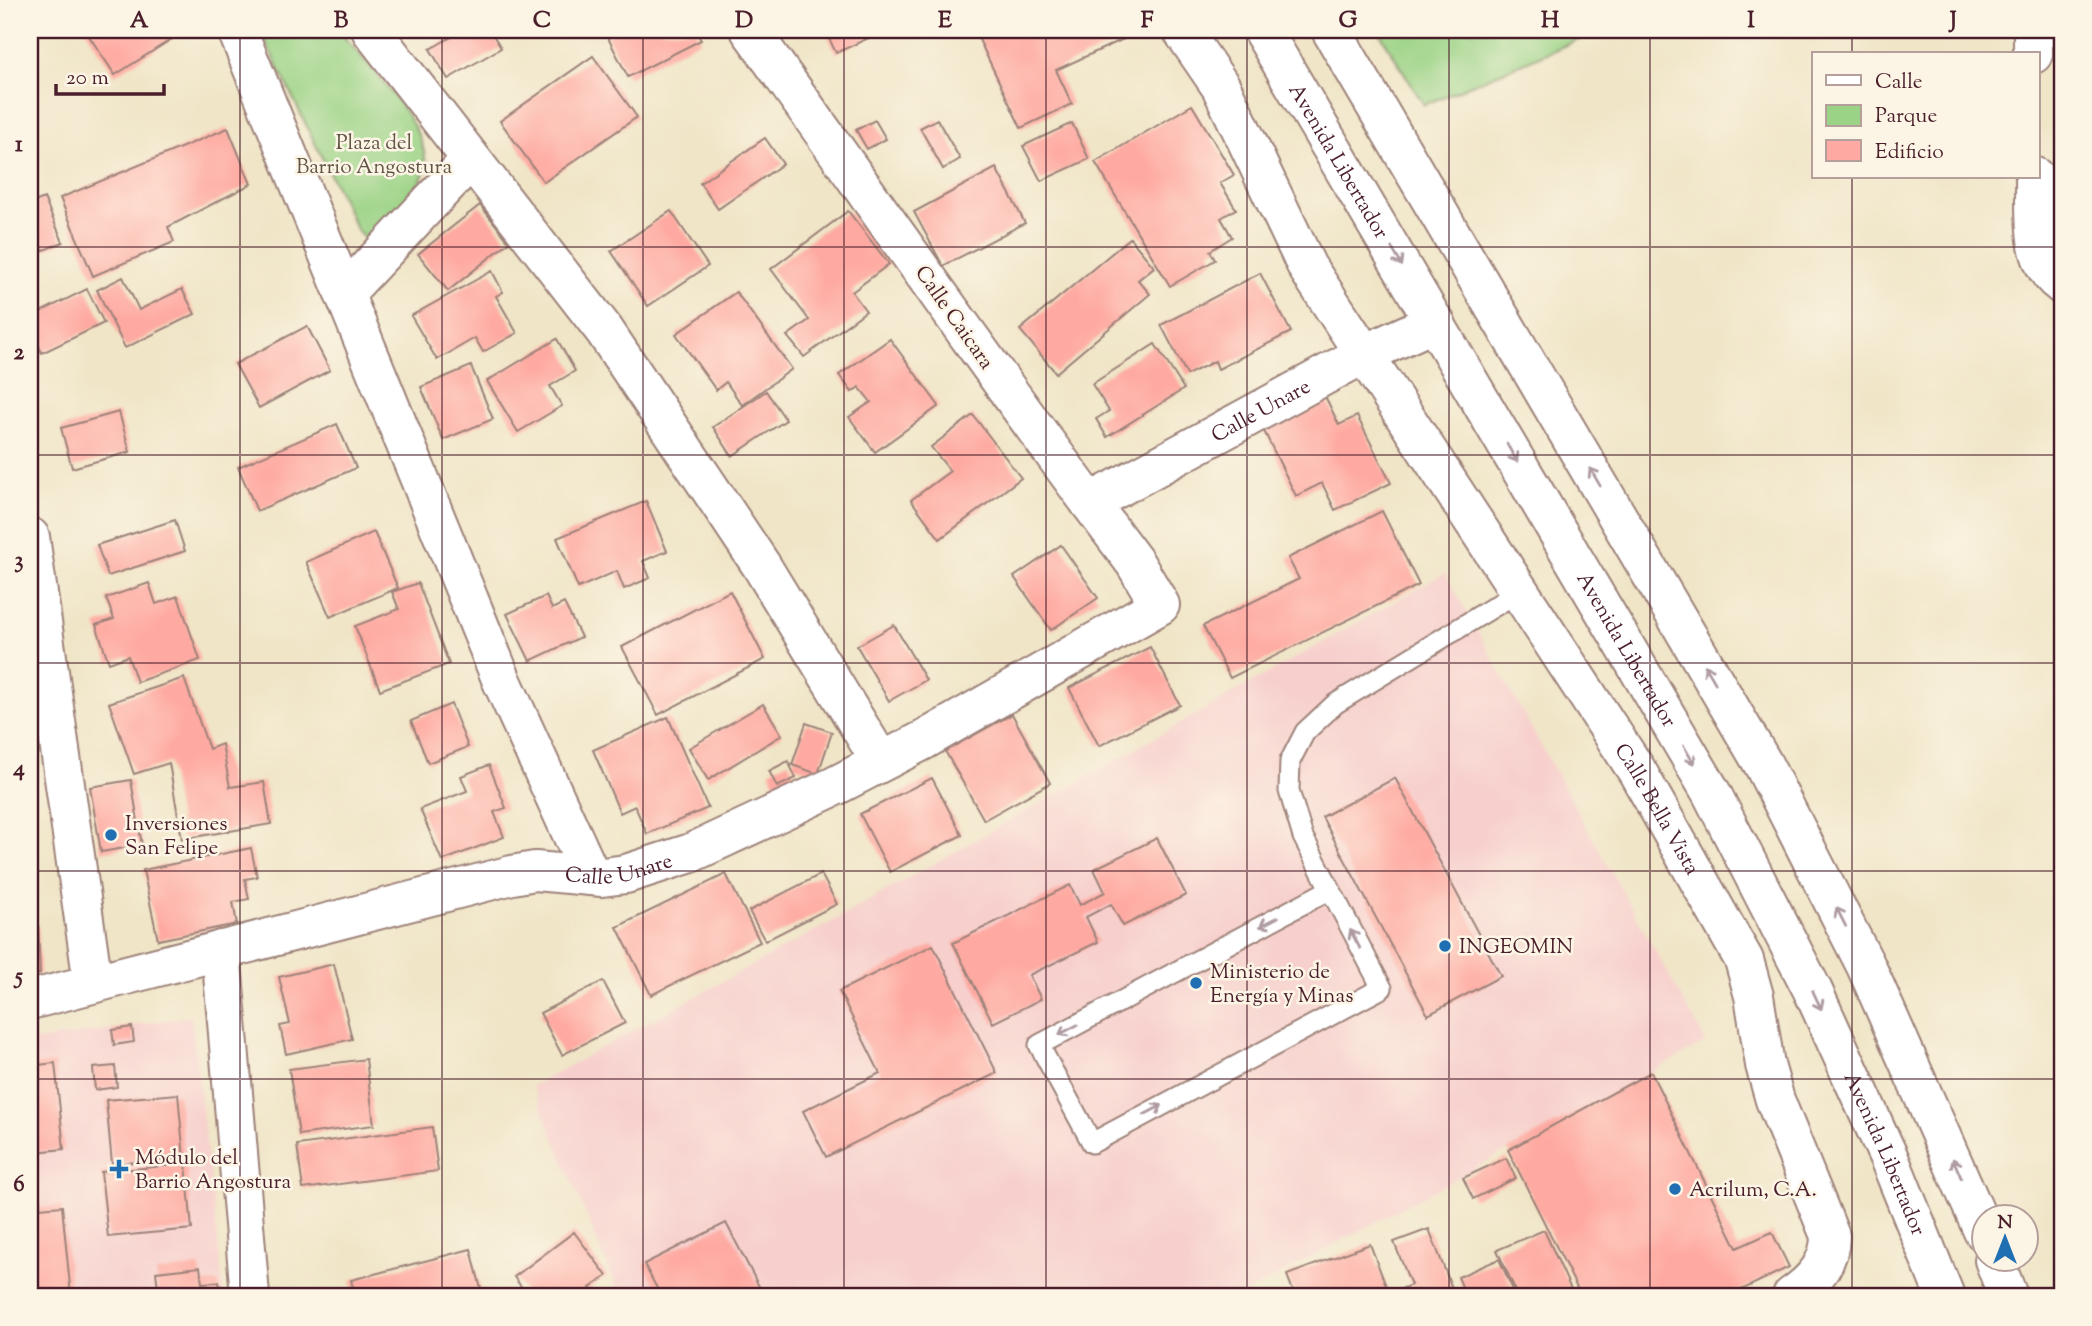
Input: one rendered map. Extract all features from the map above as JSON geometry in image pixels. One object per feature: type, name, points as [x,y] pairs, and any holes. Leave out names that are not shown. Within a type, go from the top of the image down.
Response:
[{"type":"street","points":[[237,30],[502,681],[591,876]]},
{"type":"street","points":[[371,30],[604,330],[761,565],[881,762]]},
{"type":"street","name":"Calle Caicara","points":[[750,30],[886,216],[943,304],[1135,563],[1160,605]]},
{"type":"street","points":[[1182,30],[1221,87],[1307,267],[1362,355]]},
{"type":"street","name":"Avenida Libertador","points":[[1262,30],[1711,792],[1792,951],[1889,1158],[1945,1296]]},
{"type":"street","points":[[1331,30],[1763,764],[1866,966],[1971,1204]]},
{"type":"street","points":[[2033,30],[2033,52]]},
{"type":"street","points":[[344,294],[471,159]]},
{"type":"street","points":[[2035,178],[2038,245],[2049,274],[2062,285]]},
{"type":"street","name":"Calle Unare","points":[[1090,503],[1362,355],[1489,298]]},
{"type":"street","name":"Calle Bella Vista","points":[[1362,355],[1637,771],[1744,960],[1775,1100],[1830,1236],[1830,1249],[1818,1273],[1793,1296]]},
{"type":"street","points":[[30,537],[93,984]]},
{"type":"street","name":"Calle Unare","points":[[30,1000],[512,875],[560,871],[591,876],[626,874],[691,853],[881,762],[981,709],[1160,605]]},
{"type":"street","points":[[220,950],[250,1296]]},
{"type":"street","points":[[1747,972],[1792,951]]},
{"type":"street","points":[[2000,1274],[2008,1296]]},
{"type":"lane","points":[[1329,890],[1040,1045],[1092,1143],[1382,988],[1329,890],[1292,808],[1287,775],[1296,747],[1316,719],[1335,704],[1518,592]]},
{"type":"shaded area","name":"Ministerio de Energía y Minas","points":[[1445,573],[1706,1042],[1240,1296],[620,1296],[532,1086],[826,925]]},
{"type":"shaded area","name":"Módulo del Barrio Angostura","points":[[191,1016],[224,1296],[30,1296],[30,1042]]},
{"type":"green space","name":"Plaza del Barrio Angostura","points":[[260,30],[338,30],[409,117],[425,155],[424,172],[410,200],[375,242],[367,241],[358,232]]},
{"type":"green space","points":[[1378,30],[1601,30],[1424,105]]},
{"type":"building","points":[[85,30],[186,30],[115,75]]},
{"type":"building","points":[[464,30],[490,30],[501,48],[448,79],[430,49]]},
{"type":"building","points":[[619,30],[695,30],[701,40],[628,77],[607,36]]},
{"type":"building","points":[[825,30],[886,30],[836,53]]},
{"type":"building","points":[[1122,30],[1126,38],[1056,70],[1072,104],[1021,128],[975,31]]},
{"type":"building","points":[[593,56],[637,117],[544,182],[500,121]]},
{"type":"building","points":[[1192,105],[1234,175],[1220,183],[1236,209],[1221,218],[1232,237],[1210,251],[1215,260],[1170,286],[1095,162]]},
{"type":"building","points":[[937,119],[960,159],[943,169],[920,128]]},
{"type":"building","points":[[875,120],[886,139],[867,149],[856,130]]},
{"type":"building","points":[[1072,123],[1089,159],[1041,181],[1023,146]]},
{"type":"building","points":[[228,128],[251,184],[168,227],[174,242],[93,276],[60,198]]},
{"type":"building","points":[[765,138],[783,164],[718,209],[700,183]]},
{"type":"building","points":[[996,168],[1025,223],[943,266],[914,212]]},
{"type":"building","points":[[44,198],[63,242],[30,256],[30,204]]},
{"type":"building","points":[[480,205],[509,242],[448,291],[418,254]]},
{"type":"building","points":[[671,211],[708,266],[648,306],[611,251]]},
{"type":"building","points":[[848,211],[889,264],[852,292],[866,311],[804,357],[787,336],[809,320],[771,269]]},
{"type":"building","points":[[1130,238],[1154,267],[1138,280],[1150,294],[1056,373],[1020,330]]},
{"type":"building","points":[[492,271],[503,292],[496,296],[517,333],[483,352],[475,338],[437,360],[411,316]]},
{"type":"building","points":[[1260,273],[1291,332],[1218,369],[1215,361],[1187,375],[1161,325]]},
{"type":"building","points":[[123,277],[139,310],[182,289],[195,314],[125,348],[97,290]]},
{"type":"building","points":[[87,289],[104,323],[42,353],[30,328],[30,317]]},
{"type":"building","points":[[736,292],[792,369],[742,405],[726,382],[716,390],[676,334]]},
{"type":"building","points":[[307,326],[330,370],[259,408],[235,364]]},
{"type":"building","points":[[557,339],[575,371],[550,386],[562,406],[518,432],[487,381]]},
{"type":"building","points":[[890,339],[939,406],[875,452],[849,417],[871,402],[859,387],[852,392],[839,375]]},
{"type":"building","points":[[1155,344],[1184,389],[1107,437],[1096,419],[1109,411],[1092,384]]},
{"type":"building","points":[[471,366],[493,419],[443,440],[421,387]]},
{"type":"building","points":[[766,391],[786,420],[732,456],[713,427]]},
{"type":"building","points":[[1324,394],[1339,425],[1357,416],[1391,483],[1335,510],[1322,483],[1296,496],[1261,425]]},
{"type":"building","points":[[119,412],[130,452],[72,468],[61,428]]},
{"type":"building","points":[[973,415],[1021,478],[940,539],[911,500],[950,471],[931,447]]},
{"type":"building","points":[[337,424],[356,468],[257,511],[238,467]]},
{"type":"building","points":[[646,501],[667,551],[643,561],[650,578],[624,589],[617,571],[578,588],[557,538]]},
{"type":"building","points":[[1382,511],[1419,585],[1230,678],[1203,626],[1299,579],[1288,558]]},
{"type":"building","points":[[175,520],[185,551],[108,576],[97,545]]},
{"type":"building","points":[[374,532],[398,588],[330,617],[306,562]]},
{"type":"building","points":[[1061,545],[1098,598],[1051,630],[1014,577]]},
{"type":"building","points":[[149,583],[156,604],[178,596],[200,660],[137,682],[128,656],[109,663],[96,625],[114,619],[106,598]]},
{"type":"building","points":[[418,583],[449,664],[380,690],[355,626],[399,609],[392,592]]},
{"type":"building","points":[[730,591],[765,659],[658,715],[622,647]]},
{"type":"building","points":[[546,596],[552,609],[564,603],[581,637],[530,661],[507,614]]},
{"type":"building","points":[[894,625],[926,680],[889,701],[857,646]]},
{"type":"building","points":[[1150,647],[1180,705],[1099,746],[1069,688]]},
{"type":"building","points":[[184,678],[209,749],[222,744],[230,787],[264,782],[271,824],[182,839],[169,763],[134,774],[109,703]]},
{"type":"building","points":[[451,704],[468,747],[428,763],[411,721]]},
{"type":"building","points":[[763,704],[782,735],[708,780],[689,748]]},
{"type":"building","points":[[1012,714],[1050,783],[984,820],[945,751]]},
{"type":"building","points":[[668,717],[708,808],[647,834],[635,806],[620,813],[593,750]]},
{"type":"building","points":[[806,723],[832,732],[818,774],[792,765]]},
{"type":"building","points":[[788,761],[796,778],[777,787],[769,771]]},
{"type":"building","points":[[489,765],[506,808],[494,812],[504,837],[442,861],[420,809],[467,791],[461,776]]},
{"type":"building","points":[[932,778],[962,835],[890,872],[860,814]]},
{"type":"building","points":[[1395,778],[1501,976],[1428,1015],[1322,817]]},
{"type":"building","points":[[131,780],[142,845],[101,852],[90,787]]},
{"type":"building","points":[[1157,838],[1186,895],[1123,926],[1111,904],[1086,917],[1098,942],[1029,975],[1041,999],[993,1023],[953,943],[1070,885],[1080,905],[1105,892],[1094,869]]},
{"type":"building","points":[[251,848],[257,877],[245,879],[249,899],[233,902],[237,924],[158,940],[143,870]]},
{"type":"building","points":[[726,874],[760,942],[651,995],[617,927]]},
{"type":"building","points":[[821,874],[837,904],[765,941],[749,911]]},
{"type":"building","points":[[30,925],[38,925],[40,974],[30,974]]},
{"type":"building","points":[[933,945],[997,1073],[826,1157],[803,1111],[880,1073],[839,991]]},
{"type":"building","points":[[334,964],[352,1039],[286,1054],[280,1026],[290,1024],[279,977]]},
{"type":"building","points":[[603,981],[625,1023],[562,1055],[540,1013]]},
{"type":"building","points":[[132,1027],[134,1042],[114,1045],[112,1030]]},
{"type":"building","points":[[366,1059],[374,1125],[299,1135],[289,1069]]},
{"type":"building","points":[[55,1063],[64,1149],[35,1152],[40,1208],[62,1206],[71,1296],[30,1296],[30,1066]]},
{"type":"building","points":[[115,1066],[117,1087],[95,1090],[93,1068]]},
{"type":"building","points":[[1651,1072],[1737,1248],[1772,1232],[1789,1267],[1729,1296],[1581,1296],[1508,1150]]},
{"type":"building","points":[[178,1094],[184,1158],[112,1164],[106,1100]]},
{"type":"building","points":[[432,1127],[438,1171],[303,1189],[297,1145]]},
{"type":"building","points":[[1506,1158],[1516,1178],[1473,1199],[1463,1178]]},
{"type":"building","points":[[186,1164],[192,1229],[108,1237],[101,1172]]},
{"type":"building","points":[[726,1223],[764,1296],[661,1296],[644,1264]]},
{"type":"building","points":[[1429,1229],[1455,1296],[1295,1296],[1287,1275],[1370,1244],[1389,1294],[1411,1285],[1394,1242]]},
{"type":"building","points":[[1544,1230],[1574,1296],[1518,1296],[1497,1250]]},
{"type":"building","points":[[574,1232],[607,1276],[590,1288],[596,1296],[528,1296],[514,1277]]},
{"type":"building","points":[[471,1249],[481,1289],[452,1296],[355,1296],[351,1280]]},
{"type":"building","points":[[1499,1259],[1516,1296],[1466,1296],[1458,1277]]},
{"type":"building","points":[[200,1267],[202,1283],[219,1282],[221,1296],[159,1296],[156,1272]]},
{"type":"place","name":"Inversiones San Felipe","points":[[111,835]]},
{"type":"place","name":"INGEOMIN","points":[[1445,946]]},
{"type":"place","name":"Ministerio de Energía y Minas","points":[[1196,983]]},
{"type":"place","name":"Módulo del Barrio Angostura","points":[[119,1169]]},
{"type":"place","name":"Acrilum, C.A.","points":[[1675,1189]]}]
